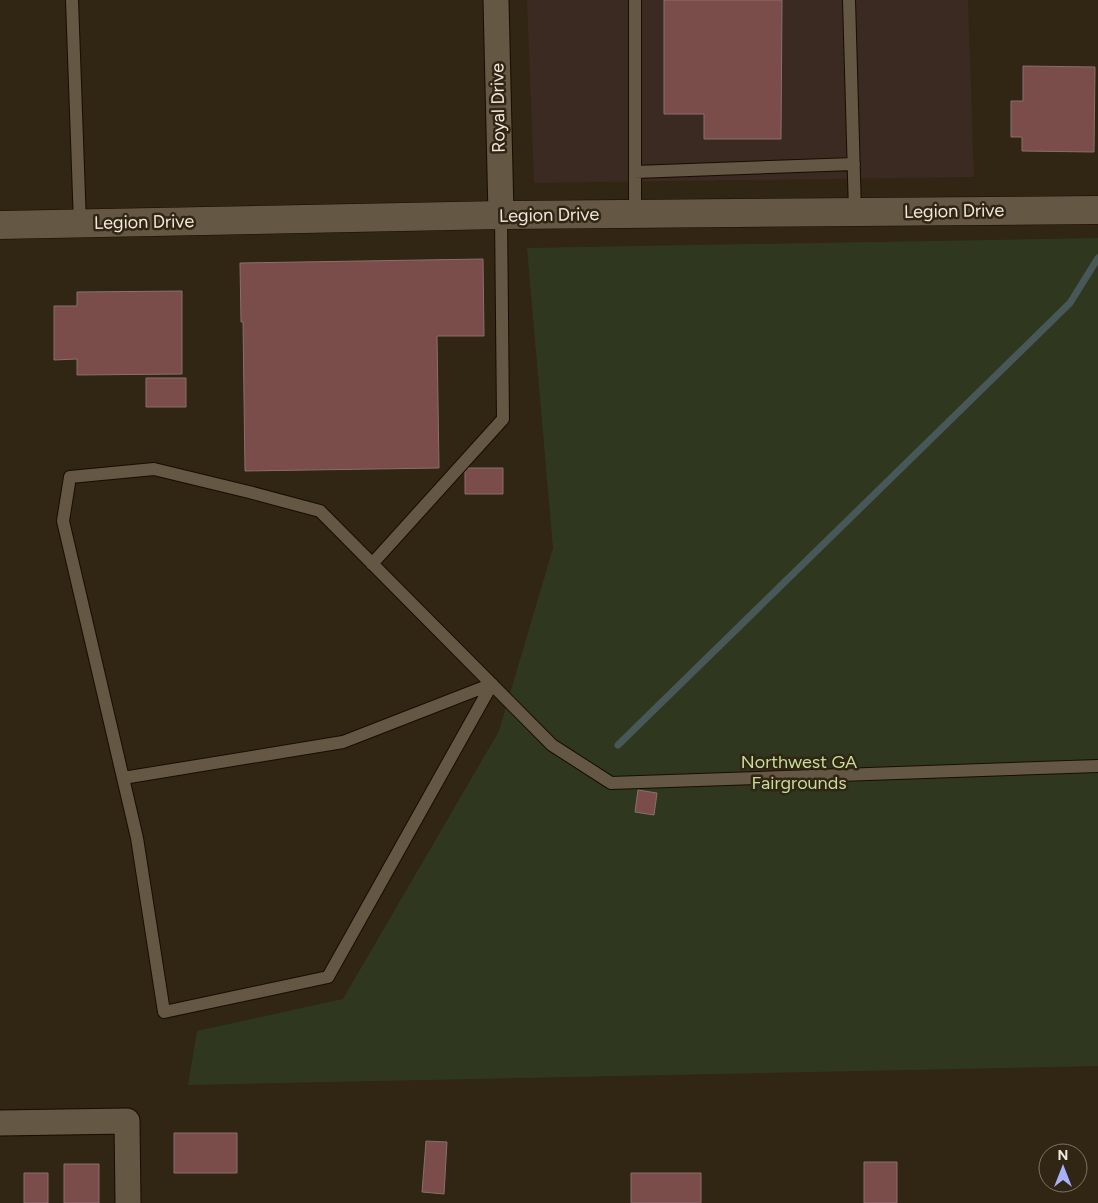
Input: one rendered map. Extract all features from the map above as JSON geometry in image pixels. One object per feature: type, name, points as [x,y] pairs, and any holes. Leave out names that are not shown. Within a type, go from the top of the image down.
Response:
[{"type":"street","name":"Royal Drive","points":[[496,0],[501,215]]},
{"type":"street","name":"Legion Drive","points":[[0,225],[501,215],[1098,210]]},
{"type":"street","points":[[0,1122],[127,1122],[128,1203]]},
{"type":"lane","points":[[72,0],[80,224]]},
{"type":"lane","points":[[635,0],[635,214]]},
{"type":"lane","points":[[850,0],[855,212]]},
{"type":"lane","points":[[635,172],[854,164]]},
{"type":"lane","points":[[372,564],[503,419],[501,215]]},
{"type":"lane","points":[[492,684],[328,977],[164,1012],[137,838],[63,522],[70,477],[154,470],[320,511],[372,564],[492,684],[552,745],[612,783],[1098,766]]},
{"type":"lane","points":[[123,778],[342,742],[492,684]]},
{"type":"shaded area","points":[[527,0],[968,0],[974,177],[534,183]]},
{"type":"green space","name":"Northwest GA Fairgrounds","points":[[1098,238],[1098,1066],[188,1085],[197,1031],[343,999],[499,731],[553,548],[527,248]]},
{"type":"building","points":[[664,0],[782,0],[781,139],[704,139],[704,114],[664,114]]},
{"type":"building","points":[[1023,66],[1095,67],[1094,152],[1022,151],[1022,137],[1011,137],[1011,101],[1023,101]]},
{"type":"building","points":[[483,259],[484,336],[437,336],[439,468],[245,471],[243,322],[241,322],[240,263]]},
{"type":"building","points":[[182,291],[182,374],[77,375],[77,359],[54,360],[54,306],[77,306],[77,292]]},
{"type":"building","points":[[146,378],[186,378],[186,407],[146,407]]},
{"type":"building","points":[[465,468],[503,468],[503,494],[465,494]]},
{"type":"building","points":[[638,790],[657,793],[654,815],[635,812]]},
{"type":"building","points":[[174,1133],[237,1133],[237,1173],[174,1173]]},
{"type":"building","points":[[426,1141],[447,1142],[444,1194],[422,1192]]},
{"type":"building","points":[[864,1162],[897,1162],[897,1203],[864,1203]]},
{"type":"building","points":[[64,1164],[99,1164],[99,1203],[64,1203]]},
{"type":"building","points":[[24,1173],[48,1173],[48,1203],[24,1203]]},
{"type":"building","points":[[631,1173],[701,1173],[701,1203],[631,1203]]},
{"type":"waterway","points":[[618,745],[1070,303],[1098,258]]}]
